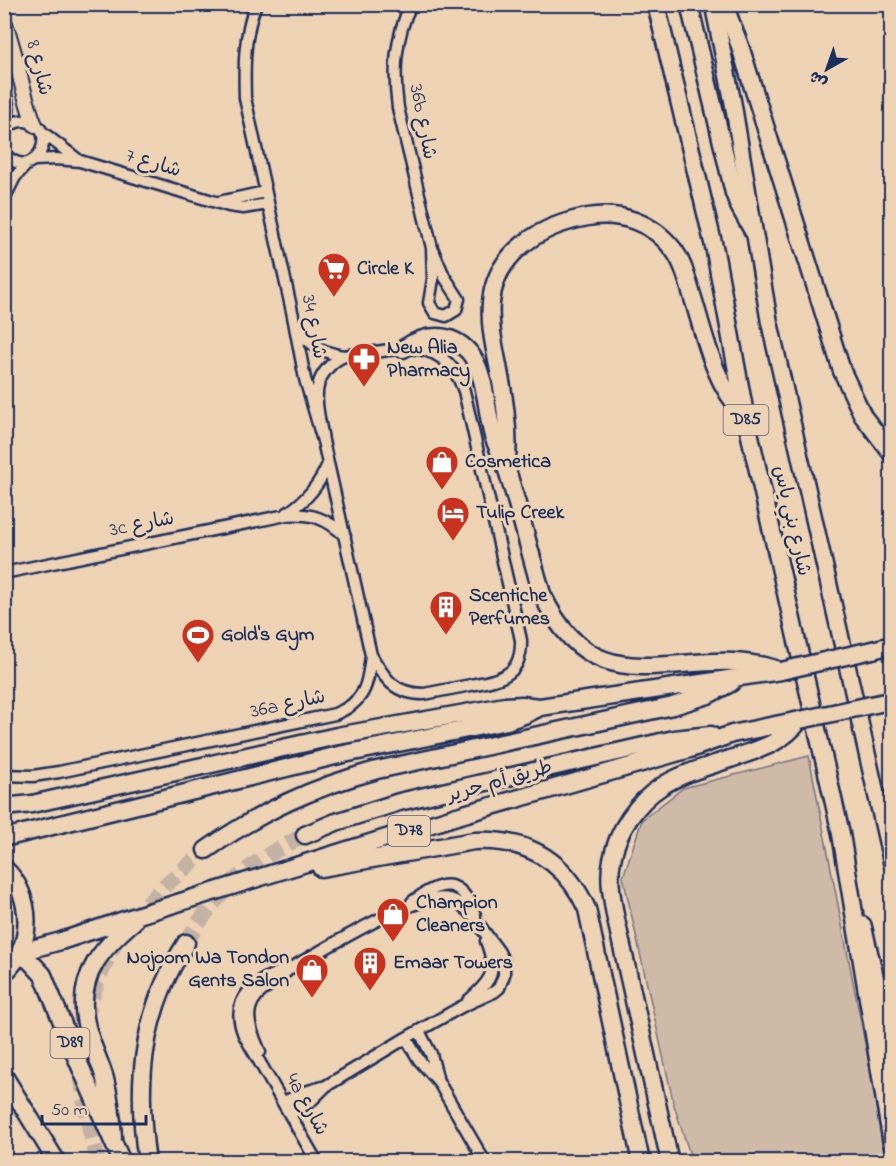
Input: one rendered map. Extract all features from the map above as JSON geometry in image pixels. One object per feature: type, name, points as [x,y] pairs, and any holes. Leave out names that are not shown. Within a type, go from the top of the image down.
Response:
[{"type":"main road","name":"شارع بني ياس","points":[[656,4],[715,251],[745,414],[891,1046]]},
{"type":"main road","points":[[689,4],[734,193],[753,231]]},
{"type":"main road","name":"شارع بني ياس","points":[[713,4],[733,103],[771,331],[891,864]]},
{"type":"main road","points":[[724,4],[740,46],[842,371],[863,416],[891,454]]},
{"type":"main road","points":[[506,468],[508,445],[503,398],[490,318],[493,290],[504,264],[524,243],[548,230],[582,218],[611,215],[639,222],[663,238],[673,249],[686,275],[718,376],[729,397],[745,414]]},
{"type":"main road","points":[[403,349],[415,340],[444,337],[458,343],[470,353],[477,366],[494,438],[506,468],[542,594],[563,631],[579,645],[598,657],[640,668],[729,661],[747,662],[781,671]]},
{"type":"main road","points":[[4,807],[32,804],[337,736],[505,706],[540,707],[781,671],[891,645]]},
{"type":"main road","points":[[206,850],[270,809],[340,780],[673,706],[708,695],[740,677]]},
{"type":"main road","name":"طريق أم حرير","points":[[20,953],[457,816],[690,749],[732,734],[888,701]]},
{"type":"main road","points":[[12,836],[339,755],[507,721],[540,707]]},
{"type":"main road","points":[[670,1161],[615,915],[610,878],[612,860],[619,837],[630,818],[644,800],[662,786],[682,776],[777,742],[800,720]]},
{"type":"main road","points":[[305,835],[367,811],[410,800],[674,739],[732,734]]},
{"type":"main road","points":[[842,834],[891,1144]]},
{"type":"main road","points":[[276,874],[353,863],[474,840],[512,842],[548,858],[572,882],[587,909],[641,1161]]},
{"type":"main road","points":[[4,868],[12,875],[24,899],[27,926],[20,953],[4,973]]},
{"type":"main road","points":[[113,1138],[109,1098],[85,1017],[84,998],[87,979],[106,945],[142,914]]},
{"type":"main road","points":[[147,1161],[141,1121],[141,1075],[149,1029],[164,984],[186,943]]},
{"type":"main road","name":"D89","points":[[20,953],[44,975],[77,1059],[122,1161]]},
{"type":"main road","points":[[4,1076],[57,1161]]},
{"type":"main road","points":[[4,1096],[57,1161]]},
{"type":"street","name":"شارع 34","points":[[256,4],[246,40],[245,98],[305,379],[323,441],[371,655]]},
{"type":"street","name":"36b شارع","points":[[411,4],[398,39],[394,85],[432,248]]},
{"type":"street","name":"شارع 8","points":[[4,21],[11,38],[26,102],[38,128]]},
{"type":"street","name":"شارع 8","points":[[4,93],[7,108],[5,130]]},
{"type":"street","points":[[4,199],[15,177],[42,150],[43,136],[38,128],[23,121],[10,125],[5,130]]},
{"type":"street","name":"شارع 7","points":[[38,128],[80,161]]},
{"type":"street","points":[[5,155],[15,162],[31,162]]},
{"type":"street","name":"شارع 7","points":[[31,162],[56,159],[80,161],[237,208],[268,204]]},
{"type":"street","name":"شارع 7","points":[[215,202],[265,192]]},
{"type":"street","points":[[432,248],[444,276],[459,299],[456,310],[446,316],[435,313],[429,303],[433,279],[432,248]]},
{"type":"street","points":[[293,316],[307,340],[330,354],[344,356],[416,348],[435,355],[452,367],[459,378],[521,640],[518,663],[511,672],[501,678],[424,694],[403,691],[394,686],[386,679],[371,655]]},
{"type":"street","points":[[323,441],[316,398],[318,385],[323,373],[332,363],[344,356]]},
{"type":"street","name":"3c شارع","points":[[286,514],[312,493],[328,464]]},
{"type":"street","name":"3c شارع","points":[[4,573],[286,514],[302,513],[319,517],[333,525],[345,536]]},
{"type":"street","name":"36a شارع","points":[[4,774],[33,776],[59,772],[335,714],[346,710],[363,693],[367,683],[371,655]]},
{"type":"street","name":"4a شارع","points":[[317,1161],[263,1067],[254,1056],[239,1019],[241,1002],[251,988],[274,974],[289,969],[401,910],[430,889],[450,886],[462,891],[501,956],[504,975],[499,988],[419,1030],[326,1086]]},
{"type":"street","points":[[419,1030],[431,1054],[438,1081]]},
{"type":"street","points":[[406,1038],[419,1060],[438,1081],[485,1161]]},
{"type":"street","points":[[284,1102],[305,1092],[326,1086]]},
{"type":"street","points":[[290,1114],[311,1101],[326,1086]]},
{"type":"shaded area","points":[[809,756],[888,1161],[692,1161],[674,1105],[623,877],[642,820],[683,788]]},
{"type":"tunnel","points":[[186,943],[210,907],[236,879],[267,856],[305,835]]},
{"type":"tunnel","points":[[131,921],[163,887],[206,850]]},
{"type":"tunnel","points":[[98,1162],[84,1097],[81,1069],[82,1050],[92,997],[114,945]]},
{"type":"place","name":"Circle K","points":[[334,298]]},
{"type":"place","name":"New Alia Pharmacy","points":[[364,388]]},
{"type":"place","name":"Cosmetica","points":[[442,491]]},
{"type":"place","name":"Tulip Creek","points":[[453,542]]},
{"type":"place","name":"Scentiche Perfumes","points":[[446,636]]},
{"type":"place","name":"Gold's Gym","points":[[198,664]]},
{"type":"place","name":"Champion Cleaners","points":[[393,943]]},
{"type":"place","name":"Emaar Towers","points":[[370,992]]},
{"type":"place","name":"Nojoom Wa Tondon Gents Salon","points":[[312,999]]}]
